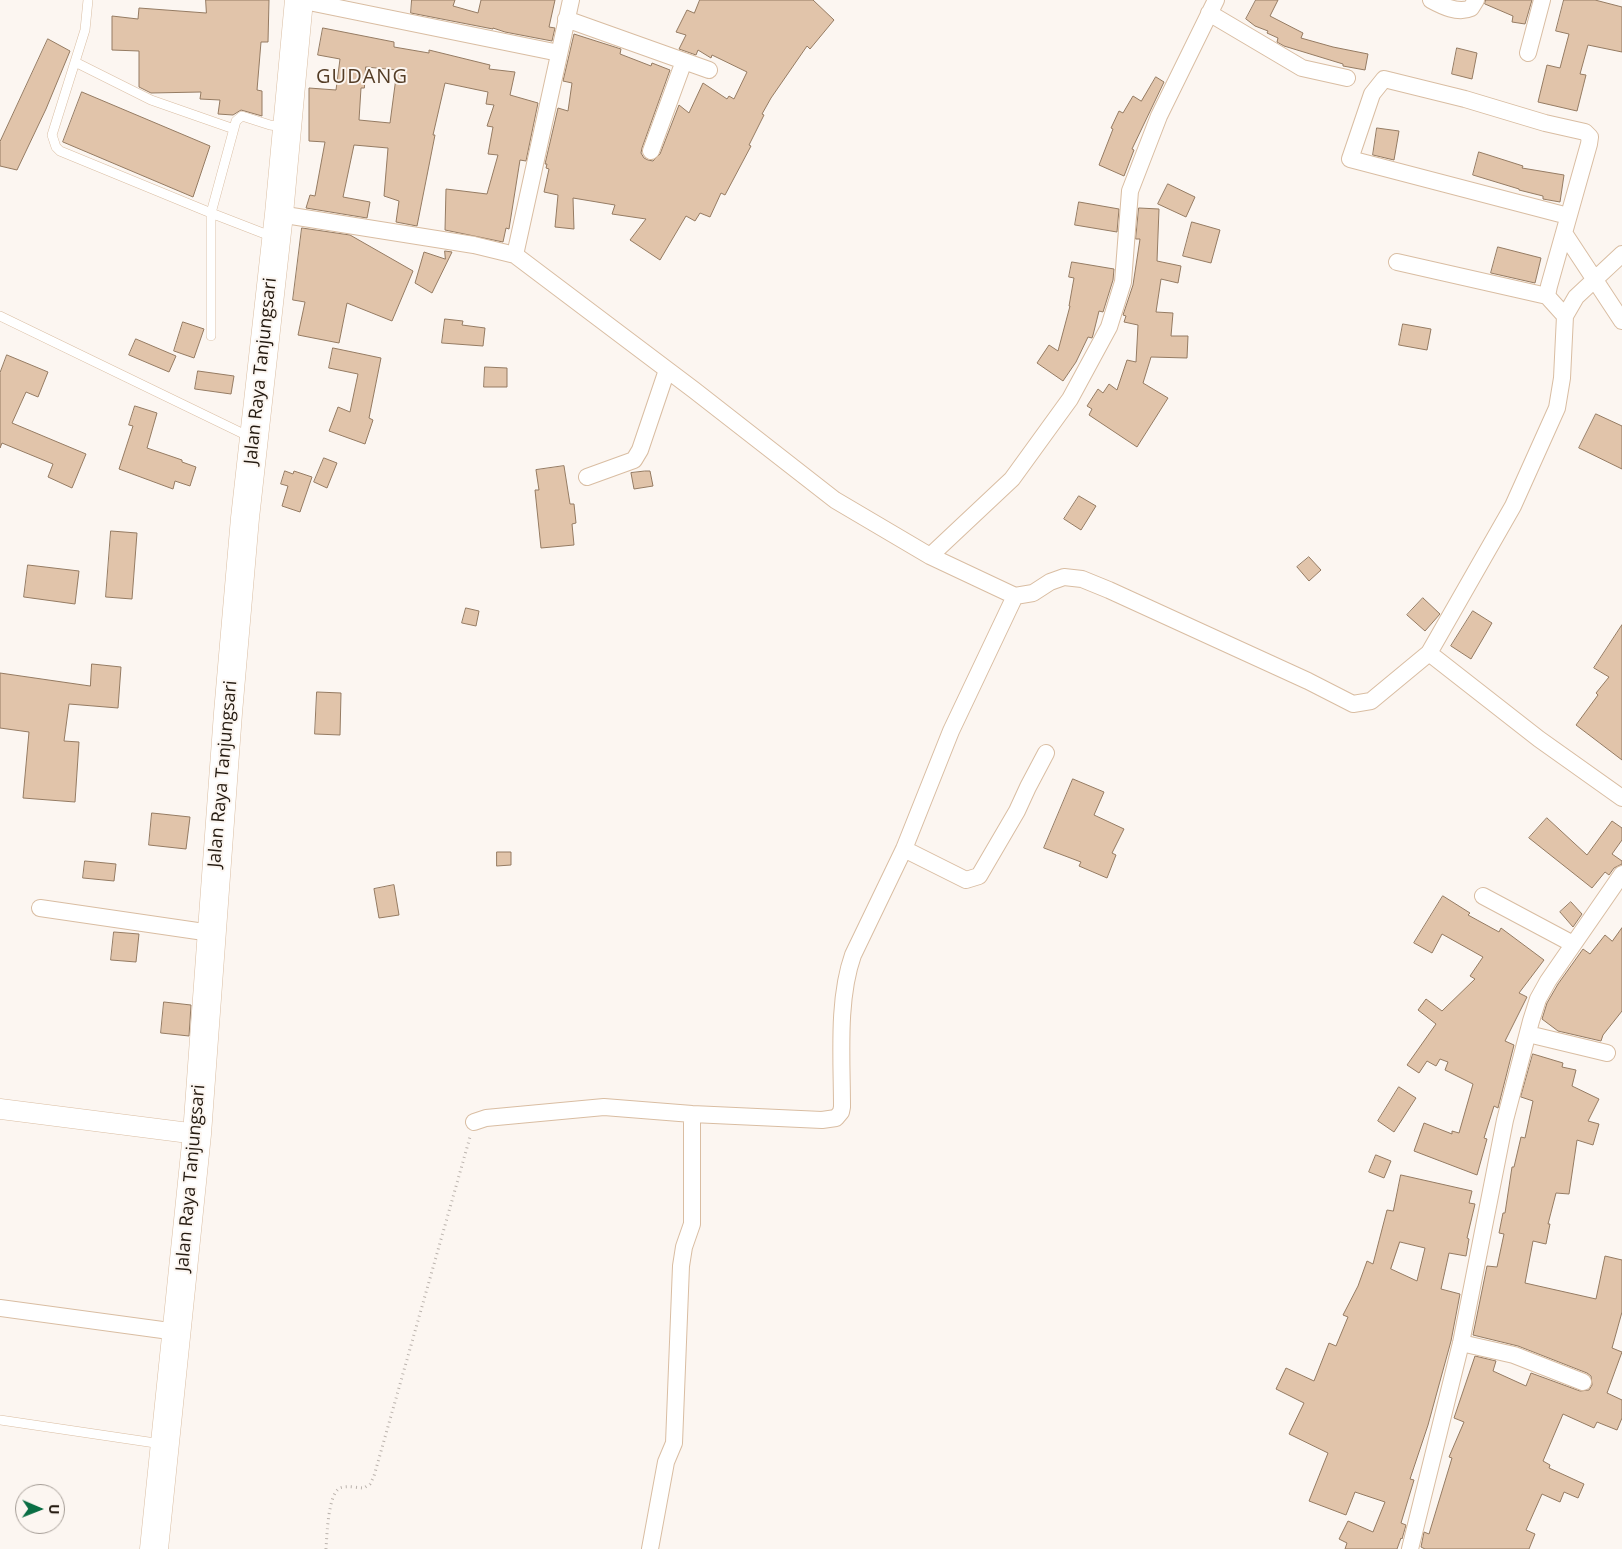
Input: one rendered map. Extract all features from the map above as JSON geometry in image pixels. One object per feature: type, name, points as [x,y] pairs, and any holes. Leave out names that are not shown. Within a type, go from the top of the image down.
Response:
[{"type":"highway","name":"Jalan Raya Tanjungsari","points":[[154,1549],[197,1134],[242,548],[288,128],[300,0]]},
{"type":"street","points":[[300,0],[558,53]]},
{"type":"street","points":[[514,256],[571,0]]},
{"type":"street","points":[[1431,0],[1446,8],[1463,10],[1471,8],[1476,0]]},
{"type":"street","points":[[1528,53],[1542,0]]},
{"type":"street","points":[[930,556],[1012,479],[1070,399],[1108,327],[1124,282],[1130,191],[1159,116],[1213,7],[1302,68],[1347,78]]},
{"type":"street","points":[[566,19],[709,70]]},
{"type":"street","points":[[651,151],[684,61]]},
{"type":"street","points":[[1548,296],[1568,216],[1590,144],[1590,137],[1585,132],[1384,79],[1372,94],[1350,158],[1568,216]]},
{"type":"street","points":[[277,226],[474,244],[514,256],[667,370],[835,500],[930,556],[1016,596],[1033,593],[1050,582],[1064,577],[1082,580],[1118,594],[1316,685],[1353,704],[1371,701],[1429,653],[1513,506],[1557,408],[1562,378],[1565,316],[1576,298],[1622,254]]},
{"type":"street","points":[[1564,233],[1622,321]]},
{"type":"street","points":[[1397,262],[1548,296],[1565,316]]},
{"type":"street","points":[[587,478],[634,460],[640,450],[667,370]]},
{"type":"street","points":[[474,1122],[486,1118],[604,1107],[692,1114],[822,1120],[838,1116],[842,1107],[843,1002],[848,970],[853,955],[904,849],[951,731],[1016,596]]},
{"type":"street","points":[[1429,653],[1539,740],[1622,798]]},
{"type":"street","points":[[904,849],[966,880],[979,876],[1017,811],[1028,786],[1046,754]]},
{"type":"street","points":[[1410,1549],[1462,1343],[1505,1120],[1538,999],[1548,981],[1622,874]]},
{"type":"street","points":[[1484,896],[1573,944]]},
{"type":"street","points":[[40,908],[211,933]]},
{"type":"street","points":[[1528,1034],[1607,1053]]},
{"type":"street","points":[[0,1109],[197,1134]]},
{"type":"street","points":[[650,1549],[666,1462],[674,1444],[681,1266],[684,1247],[692,1224],[692,1114]]},
{"type":"street","points":[[0,1308],[177,1332]]},
{"type":"street","points":[[1462,1343],[1514,1354],[1583,1382]]},
{"type":"lane","points":[[88,0],[85,30],[52,135],[56,147],[60,151],[211,213],[277,226]]},
{"type":"lane","points":[[75,62],[151,100],[234,129]]},
{"type":"lane","points":[[211,336],[211,213],[236,121],[242,116],[270,125],[288,128]]},
{"type":"lane","points":[[0,316],[254,439]]},
{"type":"lane","points":[[0,1420],[165,1445]]},
{"type":"path","points":[[326,1549],[331,1502],[335,1492],[342,1487],[364,1488],[370,1484],[374,1476],[474,1122]]},
{"type":"building","points":[[206,0],[269,0],[268,42],[261,42],[257,90],[262,91],[262,116],[241,110],[233,115],[218,114],[220,100],[200,99],[201,92],[151,93],[139,87],[139,51],[112,50],[112,16],[138,19],[139,8],[206,13]]},
{"type":"building","points":[[412,0],[455,0],[453,6],[478,13],[481,0],[555,0],[549,27],[555,28],[552,41],[411,13]]},
{"type":"building","points":[[700,0],[813,0],[834,20],[810,49],[807,46],[771,98],[749,145],[751,146],[725,195],[721,193],[710,217],[700,213],[695,221],[686,216],[660,260],[630,240],[646,219],[612,214],[615,205],[573,198],[574,229],[555,227],[558,195],[544,192],[549,169],[546,168],[547,164],[545,164],[558,108],[568,111],[572,83],[563,81],[574,34],[621,49],[620,54],[651,66],[652,63],[670,70],[641,153],[644,158],[653,161],[660,154],[679,105],[689,113],[703,83],[727,99],[729,96],[734,99],[747,72],[712,55],[711,58],[698,50],[696,55],[679,49],[686,35],[676,32],[687,10],[694,13]]},
{"type":"building","points":[[1256,0],[1278,0],[1270,16],[1303,33],[1301,38],[1368,54],[1365,70],[1343,66],[1343,64],[1284,46],[1277,42],[1278,38],[1246,19]]},
{"type":"building","points":[[1486,0],[1532,0],[1525,24],[1512,22],[1513,16],[1485,4]]},
{"type":"building","points":[[1564,0],[1595,0],[1622,7],[1622,52],[1588,45],[1580,74],[1586,75],[1577,111],[1538,102],[1547,65],[1560,68],[1569,34],[1556,31]]},
{"type":"building","points":[[323,28],[394,42],[394,47],[429,53],[429,50],[490,65],[489,69],[515,72],[510,95],[538,103],[526,161],[520,160],[509,229],[506,228],[503,242],[445,230],[446,189],[487,194],[498,155],[488,154],[493,127],[487,126],[494,105],[486,104],[488,92],[445,83],[433,135],[435,135],[417,226],[396,222],[399,201],[384,196],[388,148],[354,145],[343,197],[370,202],[367,218],[306,208],[310,195],[315,196],[325,142],[309,141],[309,88],[336,90],[340,59],[318,55]],"holes":[[[366,67],[397,70],[390,123],[359,120],[361,88],[364,88]]]},
{"type":"building","points":[[48,39],[70,51],[46,109],[17,170],[0,166],[0,142]]},
{"type":"building","points":[[1457,48],[1477,53],[1472,79],[1452,74]]},
{"type":"building","points":[[1156,77],[1164,82],[1132,149],[1134,150],[1124,176],[1099,165],[1113,129],[1111,128],[1119,111],[1123,113],[1133,96],[1141,101]]},
{"type":"building","points":[[82,92],[210,146],[193,197],[63,142]]},
{"type":"building","points":[[1377,128],[1399,131],[1394,160],[1373,155]]},
{"type":"building","points":[[1479,152],[1523,166],[1522,168],[1564,175],[1560,202],[1543,199],[1543,196],[1473,175]]},
{"type":"building","points":[[1168,184],[1195,197],[1186,217],[1158,204]]},
{"type":"building","points":[[1079,202],[1119,209],[1117,232],[1075,225]]},
{"type":"building","points":[[1139,208],[1159,209],[1157,261],[1181,266],[1178,283],[1161,279],[1156,312],[1173,313],[1171,336],[1188,336],[1187,358],[1151,357],[1143,383],[1168,398],[1137,447],[1089,415],[1092,409],[1087,406],[1098,389],[1103,393],[1109,384],[1117,390],[1127,360],[1136,362],[1138,325],[1124,322],[1126,316],[1123,315],[1133,285],[1140,239],[1136,239]]},
{"type":"building","points":[[1192,222],[1220,230],[1211,263],[1183,256]]},
{"type":"building","points":[[302,228],[350,235],[413,271],[392,321],[347,303],[339,343],[298,335],[305,302],[293,300]]},
{"type":"building","points":[[1498,247],[1541,258],[1535,283],[1491,273]]},
{"type":"building","points":[[445,251],[452,252],[432,293],[415,283],[424,252],[445,259]]},
{"type":"building","points":[[1072,262],[1114,269],[1113,280],[1103,312],[1099,311],[1092,338],[1088,337],[1076,362],[1063,381],[1037,363],[1049,345],[1058,351],[1070,306],[1074,278],[1069,277]]},
{"type":"building","points":[[445,319],[463,321],[462,325],[485,328],[483,346],[442,343]]},
{"type":"building","points":[[183,322],[204,329],[194,358],[174,351]]},
{"type":"building","points":[[1403,324],[1431,329],[1427,350],[1399,345]]},
{"type":"building","points":[[136,339],[176,356],[169,372],[129,355]]},
{"type":"building","points":[[333,348],[381,358],[369,418],[373,420],[365,444],[329,431],[338,407],[350,412],[358,374],[329,368]]},
{"type":"building","points":[[7,355],[48,372],[38,397],[26,392],[12,423],[86,454],[72,488],[48,477],[53,464],[2,443],[0,448],[0,373]]},
{"type":"building","points":[[485,367],[507,368],[507,387],[484,387]]},
{"type":"building","points":[[198,371],[234,376],[231,394],[195,389]]},
{"type":"building","points":[[135,406],[157,413],[147,448],[196,467],[190,486],[175,481],[173,489],[119,469],[133,426],[129,425]]},
{"type":"building","points":[[1596,414],[1622,426],[1622,469],[1579,448]]},
{"type":"building","points":[[324,458],[337,463],[327,488],[314,482]]},
{"type":"building","points":[[564,466],[570,504],[574,504],[576,523],[572,524],[574,545],[541,548],[535,490],[539,490],[536,470]]},
{"type":"building","points":[[285,471],[293,474],[294,471],[312,477],[300,512],[282,506],[288,486],[281,484]]},
{"type":"building","points":[[650,471],[653,486],[634,489],[631,473]]},
{"type":"building","points":[[1079,496],[1096,506],[1081,530],[1064,519]]},
{"type":"building","points":[[111,531],[137,533],[132,599],[106,597]]},
{"type":"building","points":[[1309,557],[1321,570],[1309,581],[1297,567]]},
{"type":"building","points":[[28,565],[79,571],[75,604],[24,597]]},
{"type":"building","points":[[1423,598],[1440,614],[1425,631],[1407,615]]},
{"type":"building","points":[[466,608],[479,611],[476,626],[462,623]]},
{"type":"building","points":[[1473,611],[1492,623],[1471,659],[1451,646]]},
{"type":"building","points":[[1622,625],[1622,760],[1576,725],[1598,695],[1596,693],[1609,677],[1594,668]]},
{"type":"building","points":[[92,664],[121,667],[118,708],[69,704],[64,741],[79,742],[75,802],[23,798],[29,732],[0,728],[0,673],[90,686]]},
{"type":"building","points":[[317,692],[341,693],[340,735],[315,734]]},
{"type":"building","points":[[1073,779],[1104,792],[1094,815],[1124,829],[1112,853],[1116,855],[1107,878],[1079,866],[1081,862],[1044,848]]},
{"type":"building","points":[[152,813],[190,817],[186,849],[149,845]]},
{"type":"building","points":[[1547,818],[1587,855],[1612,821],[1622,828],[1622,840],[1612,854],[1622,861],[1622,864],[1614,868],[1609,875],[1605,872],[1592,888],[1529,838]]},
{"type":"building","points":[[497,852],[511,852],[511,865],[497,866]]},
{"type":"building","points":[[85,861],[116,864],[114,881],[83,878]]},
{"type":"building","points":[[394,885],[399,915],[379,918],[374,889]]},
{"type":"building","points":[[1443,896],[1470,913],[1468,915],[1499,932],[1501,928],[1544,960],[1519,993],[1527,997],[1505,1041],[1514,1045],[1498,1108],[1494,1106],[1484,1138],[1487,1139],[1477,1175],[1414,1151],[1424,1123],[1452,1134],[1452,1131],[1459,1133],[1473,1084],[1445,1070],[1448,1062],[1440,1059],[1436,1066],[1427,1061],[1419,1073],[1407,1065],[1436,1024],[1418,1010],[1426,999],[1442,1011],[1475,979],[1470,976],[1483,957],[1442,934],[1432,953],[1414,943]]},
{"type":"building","points":[[1571,902],[1582,914],[1573,927],[1560,912]]},
{"type":"building","points":[[1622,928],[1622,1011],[1603,1035],[1601,1041],[1558,1031],[1542,1019],[1547,1003],[1558,984],[1583,949],[1590,954],[1605,935],[1612,941]]},
{"type":"building","points":[[114,932],[139,934],[136,962],[111,960]]},
{"type":"building","points":[[164,1002],[191,1005],[189,1036],[161,1033]]},
{"type":"building","points":[[1533,1054],[1563,1063],[1562,1067],[1576,1070],[1572,1086],[1599,1099],[1588,1121],[1599,1124],[1593,1145],[1577,1140],[1569,1194],[1556,1193],[1548,1224],[1550,1224],[1546,1244],[1533,1241],[1525,1283],[1596,1299],[1605,1256],[1622,1260],[1622,1312],[1612,1348],[1622,1352],[1607,1393],[1622,1400],[1622,1418],[1617,1430],[1597,1422],[1594,1428],[1563,1414],[1543,1461],[1550,1465],[1549,1468],[1584,1484],[1578,1498],[1564,1492],[1560,1502],[1542,1494],[1526,1530],[1535,1534],[1529,1549],[1425,1549],[1421,1547],[1424,1532],[1429,1534],[1452,1458],[1449,1457],[1464,1422],[1454,1418],[1475,1356],[1496,1361],[1493,1371],[1526,1386],[1531,1373],[1580,1391],[1589,1390],[1592,1385],[1591,1376],[1587,1373],[1518,1346],[1473,1335],[1487,1266],[1497,1267],[1504,1234],[1499,1233],[1503,1213],[1505,1213],[1512,1167],[1514,1167],[1521,1137],[1525,1138],[1533,1101],[1521,1097]]},
{"type":"building","points":[[1399,1087],[1416,1098],[1394,1132],[1378,1121]]},
{"type":"building","points":[[1376,1155],[1391,1161],[1384,1178],[1369,1172]]},
{"type":"building","points":[[1401,1175],[1472,1191],[1469,1203],[1475,1204],[1467,1238],[1469,1239],[1466,1256],[1449,1253],[1441,1289],[1460,1294],[1451,1341],[1428,1425],[1410,1479],[1414,1480],[1401,1523],[1406,1525],[1402,1539],[1397,1549],[1345,1549],[1347,1543],[1339,1539],[1348,1521],[1373,1532],[1385,1502],[1355,1492],[1346,1515],[1309,1501],[1328,1453],[1289,1434],[1304,1403],[1276,1389],[1286,1368],[1314,1381],[1329,1343],[1336,1346],[1348,1317],[1343,1315],[1358,1286],[1367,1261],[1373,1264],[1387,1210],[1393,1211]],"holes":[[[1400,1242],[1425,1248],[1417,1281],[1391,1269]]]},
{"type":"district","name":"GUDANG","points":[[362,77]]}]
